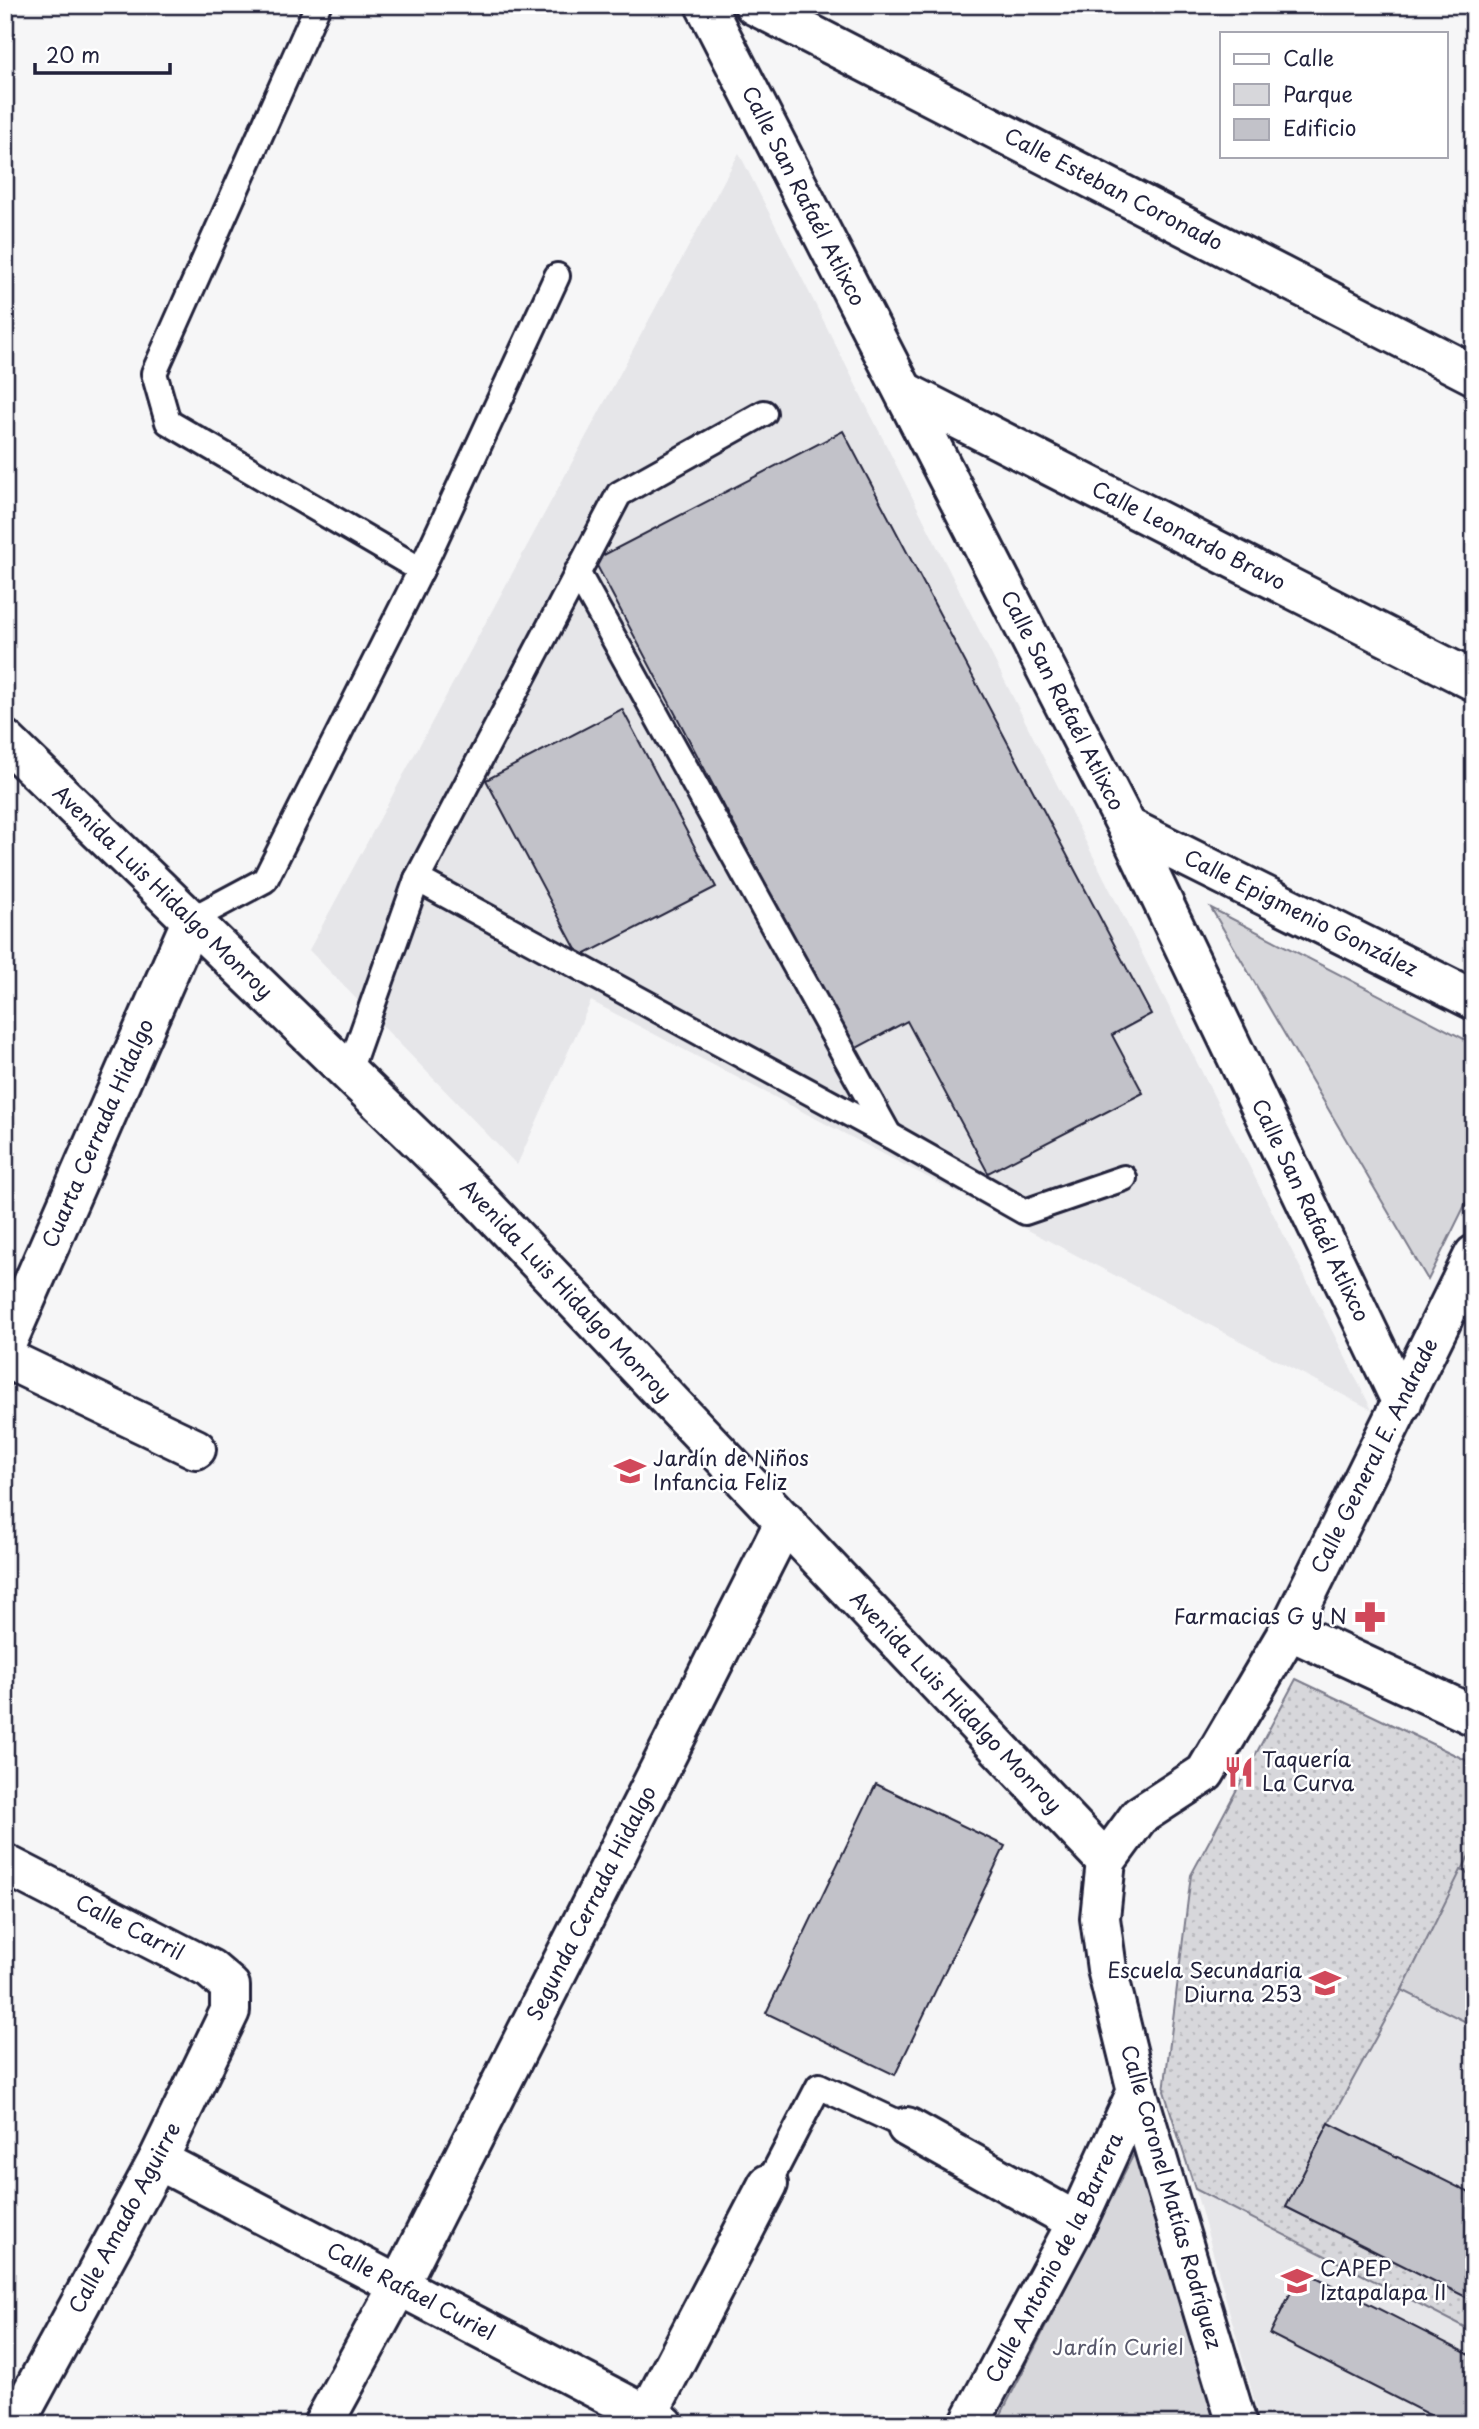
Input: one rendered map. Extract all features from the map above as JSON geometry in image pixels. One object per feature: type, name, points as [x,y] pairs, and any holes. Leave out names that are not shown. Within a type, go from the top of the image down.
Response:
[{"type":"street","name":"Calle San Rafaél Atlixco","points":[[705,5],[1127,827],[1402,1403]]},
{"type":"street","name":"Calle Esteban Coronado","points":[[754,5],[798,14],[1474,375]]},
{"type":"street","name":"Calle Leonardo Bravo","points":[[905,392],[1474,681]]},
{"type":"street","name":"Avenida Luis Hidalgo Monroy","points":[[5,740],[470,1191],[1106,1861]]},
{"type":"street","name":"Calle Epigmenio González","points":[[1127,827],[1474,1000]]},
{"type":"street","name":"Cuarta Cerrada Hidalgo","points":[[5,1348],[192,919]]},
{"type":"street","name":"Calle General E. Andrade","points":[[1106,1861],[1139,1816],[1205,1773],[1289,1630],[1402,1403],[1461,1314],[1474,1255]]},
{"type":"street","points":[[5,1358],[196,1449]]},
{"type":"street","name":"Segunda Cerrada Hidalgo","points":[[323,2424],[398,2287],[785,1521]]},
{"type":"street","points":[[1289,1630],[1474,1716]]},
{"type":"street","name":"Calle Coronel Matías Rodríguez","points":[[1106,1861],[1100,1918],[1107,1969],[1137,2091],[1237,2424]]},
{"type":"street","name":"Calle Carril","points":[[5,1864],[211,1969],[230,1986],[230,2011]]},
{"type":"street","name":"Calle Amado Aguirre","points":[[15,2424],[158,2160],[230,2011]]},
{"type":"street","name":"Calle Antonio de la Barrera","points":[[969,2424],[1077,2222],[1137,2091]]},
{"type":"street","points":[[907,2127],[1077,2222]]},
{"type":"street","name":"Calle Rafael Curiel","points":[[158,2160],[652,2421]]},
{"type":"street","points":[[652,2421],[768,2184]]},
{"type":"lane","points":[[318,5],[155,373],[168,422],[421,570]]},
{"type":"lane","points":[[192,919],[265,880],[421,570],[556,276]]},
{"type":"lane","points":[[349,1072],[417,878],[619,494],[764,413]]},
{"type":"lane","points":[[578,572],[889,1135]]},
{"type":"lane","points":[[417,878],[889,1135],[1024,1212],[1124,1178]]},
{"type":"lane","points":[[768,2184],[819,2086],[907,2127]]},
{"type":"shaded area","points":[[739,153],[1372,1410],[591,1001],[517,1165],[309,950]]},
{"type":"shaded area","name":"Escuela Secundaria Diurna 253","points":[[1296,1679],[1474,1764],[1474,2424],[1261,2424],[1195,2189],[1164,2091],[1191,1875]]},
{"type":"green space","points":[[1211,908],[1474,1044],[1474,1187],[1428,1280]]},
{"type":"green space","name":"Escuela Secundaria Diurna 253","points":[[1296,1679],[1474,1764],[1474,1846],[1402,1990],[1286,2207],[1474,2301],[1474,2332],[1195,2189],[1164,2091],[1191,1875]]},
{"type":"green space","points":[[1461,1870],[1474,1876],[1474,2026],[1402,1990]]},
{"type":"green space","name":"Jardín Curiel","points":[[1140,2142],[1217,2424],[996,2424]]},
{"type":"building","points":[[843,431],[1151,1014],[1112,1035],[1143,1093],[988,1173],[907,1021],[853,1050],[594,560]]},
{"type":"building","points":[[622,709],[716,887],[580,957],[486,780]]},
{"type":"building","points":[[876,1784],[1005,1846],[895,2075],[766,2013]]},
{"type":"building","points":[[1329,2123],[1474,2195],[1474,2301],[1286,2207]]},
{"type":"building","points":[[1302,2270],[1474,2357],[1474,2424],[1447,2424],[1270,2334]]},
{"type":"place","name":"Jardín de Niños Infancia Feliz","points":[[630,1471]]},
{"type":"place","name":"Farmacias G y N","points":[[1370,1617]]},
{"type":"place","name":"Taquería La Curva","points":[[1239,1772]]},
{"type":"place","name":"Escuela Secundaria Diurna 253","points":[[1325,1983]]},
{"type":"place","name":"CAPEP Iztapalapa II","points":[[1297,2281]]}]
